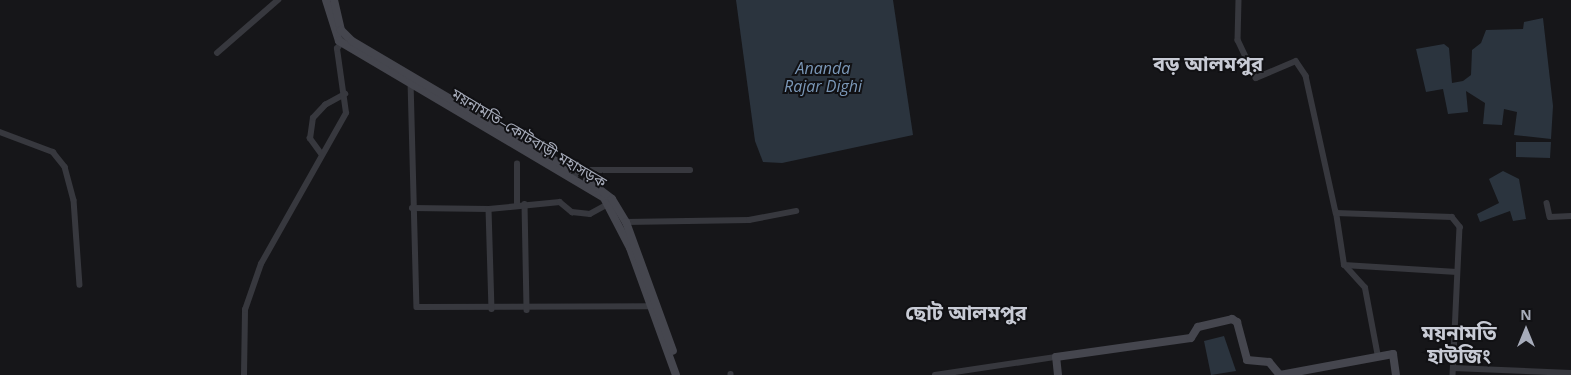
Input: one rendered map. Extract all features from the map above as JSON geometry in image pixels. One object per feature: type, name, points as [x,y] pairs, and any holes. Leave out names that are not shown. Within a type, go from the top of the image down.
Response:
[{"type":"main road","points":[[326,0],[339,41]]},
{"type":"main road","points":[[334,0],[346,36]]},
{"type":"main road","name":"ময়নামতি–কোটবাড়ী মহাসড়ক","points":[[346,36],[412,80]]},
{"type":"main road","name":"ময়নামতি–কোটবাড়ী মহাসড়ক","points":[[339,41],[412,80],[605,192],[626,222],[676,375]]},
{"type":"main road","name":"ময়নামতি–কোটবাড়ী মহাসড়ক","points":[[575,175],[608,204],[682,375]]},
{"type":"main road","points":[[1058,375],[1056,357],[1191,338],[1198,327],[1232,319],[1237,322],[1246,360],[1269,362],[1280,374],[1395,355],[1396,375]]},
{"type":"street","points":[[217,52],[278,0]]},
{"type":"street","points":[[1239,0],[1238,40],[1256,78],[1298,62],[1306,76],[1315,129],[1336,213],[1344,265],[1365,288],[1378,357]]},
{"type":"street","points":[[244,375],[244,310],[261,264],[320,154],[346,113],[339,41],[346,36]]},
{"type":"street","points":[[412,80],[412,208],[417,307],[527,310],[654,307]]},
{"type":"street","points":[[320,154],[310,139],[313,118],[325,105],[345,94]]},
{"type":"street","points":[[0,132],[52,152],[65,167],[74,200],[80,285]]},
{"type":"street","points":[[517,164],[517,206]]},
{"type":"street","points":[[575,175],[690,170]]},
{"type":"street","points":[[412,208],[489,209],[525,204],[563,203],[572,212],[590,214],[608,204]]},
{"type":"street","points":[[1547,203],[1550,216],[1571,216]]},
{"type":"street","points":[[525,204],[527,310]]},
{"type":"street","points":[[489,209],[492,309]]},
{"type":"street","points":[[626,222],[749,220],[796,211]]},
{"type":"street","points":[[1336,213],[1458,220],[1453,372],[1571,374]]},
{"type":"street","points":[[1344,265],[1457,272]]},
{"type":"street","points":[[935,375],[1056,357]]},
{"type":"water","name":"Ananda Rajar Dighi","points":[[736,0],[893,0],[913,135],[782,163],[763,162],[755,141]]},
{"type":"water","points":[[1543,18],[1553,106],[1551,139],[1514,135],[1517,112],[1504,109],[1502,125],[1483,124],[1485,103],[1466,91],[1468,112],[1448,114],[1443,89],[1426,92],[1416,49],[1444,44],[1449,48],[1452,83],[1463,81],[1471,75],[1472,50],[1481,43],[1486,30],[1523,29],[1524,22]]},
{"type":"water","points":[[1516,142],[1551,142],[1550,158],[1516,157]]},
{"type":"water","points":[[1503,171],[1519,179],[1526,219],[1513,221],[1510,211],[1480,222],[1477,214],[1499,203],[1489,179]]},
{"type":"water","points":[[1224,336],[1236,371],[1211,375],[1204,341]]},
{"type":"district","name":"বড় আলমপুর","points":[[1208,63]]},
{"type":"district","name":"ছোট আলমপুর","points":[[966,312]]},
{"type":"district","name":"ময়নামতি হাউজিং","points":[[1459,344]]}]
